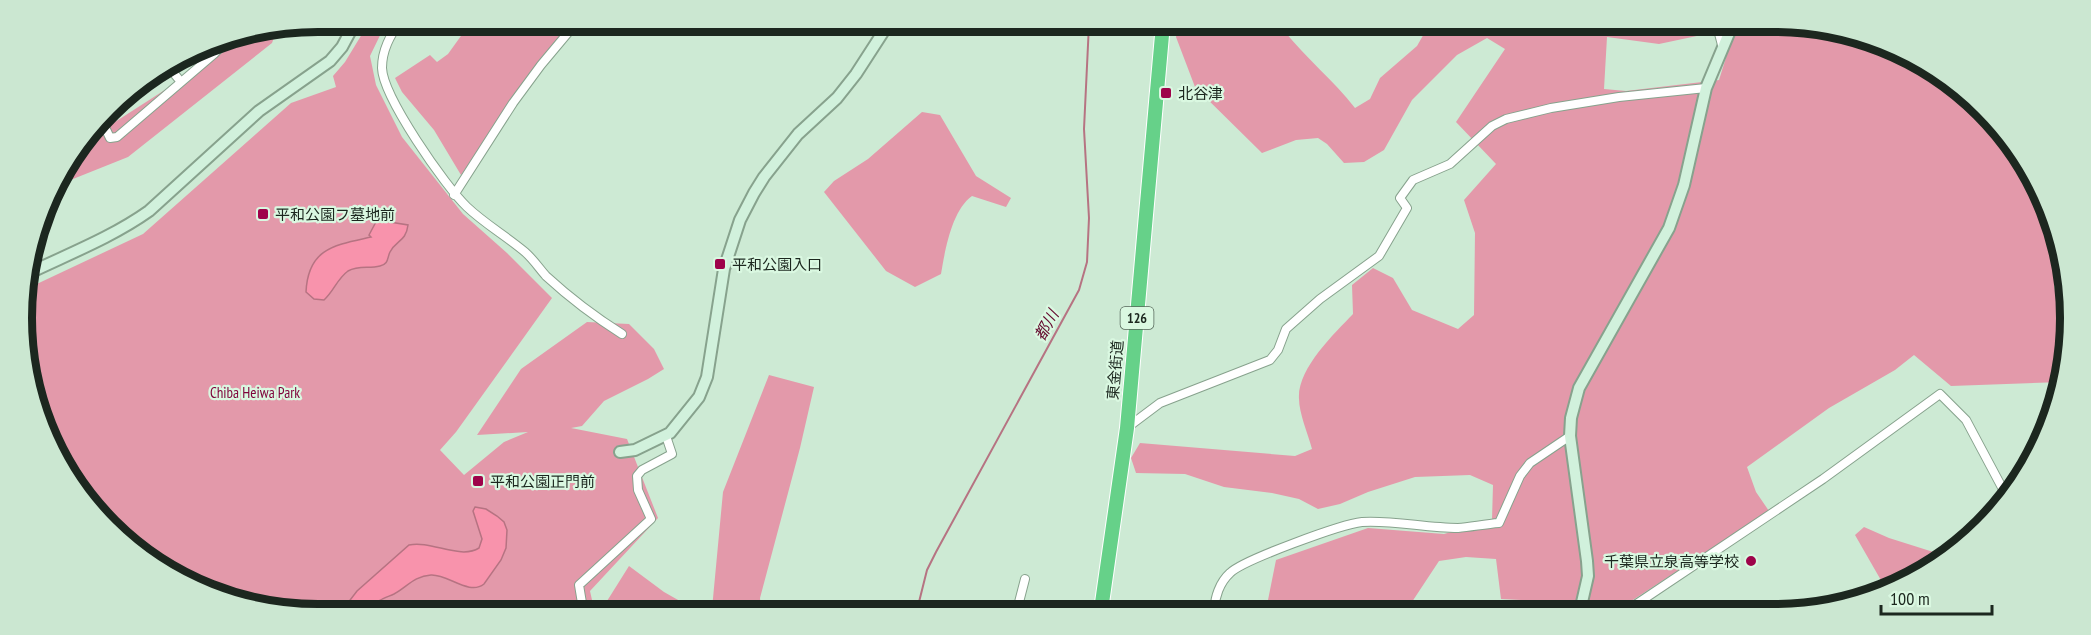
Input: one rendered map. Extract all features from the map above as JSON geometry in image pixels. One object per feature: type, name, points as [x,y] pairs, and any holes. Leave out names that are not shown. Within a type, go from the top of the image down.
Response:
[{"type":"highway","name":"東金街道","points":[[1102,604],[1127,428],[1162,32]]},
{"type":"street","points":[[36,270],[134,222],[149,211],[259,111],[330,62],[350,32]]},
{"type":"street","points":[[392,32],[384,52],[382,69],[387,86],[398,111],[454,195],[492,229],[526,252],[544,274],[571,298],[622,334]]},
{"type":"street","points":[[454,195],[513,103],[541,64],[568,32]]},
{"type":"street","points":[[620,452],[635,450],[666,436],[699,397],[707,377],[724,269],[740,220],[764,177],[798,134],[837,98],[883,32]]},
{"type":"street","points":[[1719,32],[1722,45]]},
{"type":"street","points":[[1582,604],[1588,576],[1570,436],[1571,417],[1579,388],[1669,228],[1679,202],[1706,88],[1729,32]]},
{"type":"street","points":[[104,127],[107,136],[117,137],[218,50]]},
{"type":"street","points":[[172,71],[181,82]]},
{"type":"street","points":[[1127,428],[1160,403],[1270,360],[1278,350],[1286,329],[1320,299],[1379,256],[1407,208],[1400,198],[1413,180],[1450,164],[1492,126],[1506,118],[1551,108],[1619,97],[1706,88]]},
{"type":"street","points":[[1637,604],[1796,498],[1940,394],[1966,420],[2002,488]]},
{"type":"street","points":[[582,604],[579,585],[651,519],[638,490],[638,476],[642,470],[672,454],[666,436]]},
{"type":"street","points":[[1214,604],[1229,573],[1245,562],[1360,522],[1458,528],[1499,523],[1520,476],[1530,463],[1570,436]]},
{"type":"street","points":[[1019,604],[1025,579]]},
{"type":"green space","name":"Chiba Heiwa Park","points":[[363,32],[382,32],[370,56],[376,85],[402,137],[463,214],[507,253],[552,298],[456,432],[440,450],[464,475],[504,442],[528,432],[477,435],[521,369],[587,322],[629,324],[654,349],[664,369],[604,401],[582,426],[571,428],[627,439],[658,518],[590,591],[593,604],[318,604],[280,601],[243,594],[208,582],[174,565],[129,533],[91,492],[70,460],[53,427],[41,392],[34,355],[32,336],[33,286],[143,234],[291,103],[336,87],[333,76],[345,62]]},
{"type":"green space","points":[[464,32],[565,32],[541,60],[461,175],[434,130],[402,92],[395,78],[430,55],[437,62],[448,54]]},
{"type":"green space","points":[[1177,32],[1285,32],[1355,108],[1370,99],[1380,78],[1417,46],[1425,32],[1714,32],[1659,44],[1607,37],[1604,89],[1626,91],[1719,80],[1729,48],[1727,32],[1811,34],[1848,41],[1883,53],[1932,80],[1976,115],[2000,143],[2030,191],[2050,243],[2057,280],[2054,286],[2060,318],[2052,382],[1951,386],[1914,355],[1895,370],[1829,408],[1747,467],[1756,492],[1769,511],[1627,604],[1543,604],[1538,601],[1501,599],[1496,559],[1466,557],[1439,561],[1411,604],[1267,604],[1276,560],[1368,528],[1444,534],[1492,520],[1493,485],[1470,475],[1415,477],[1368,492],[1340,504],[1318,509],[1299,499],[1224,487],[1185,474],[1136,473],[1131,458],[1140,443],[1295,456],[1312,449],[1300,411],[1300,388],[1304,376],[1318,353],[1353,314],[1352,285],[1373,268],[1393,278],[1412,310],[1458,329],[1474,315],[1475,233],[1464,200],[1496,164],[1456,122],[1505,49],[1487,38],[1457,55],[1412,100],[1384,150],[1364,162],[1344,163],[1327,144],[1318,138],[1296,140],[1262,153],[1195,87],[1176,37]]},
{"type":"green space","points":[[275,35],[272,43],[128,157],[66,182],[100,132],[243,41]]},
{"type":"green space","points":[[922,112],[940,115],[976,176],[1011,198],[1006,207],[972,196],[965,202],[950,231],[941,274],[915,287],[886,271],[824,192],[834,181],[868,159]]},
{"type":"green space","points":[[769,375],[814,387],[760,598],[761,604],[712,604],[723,492]]},
{"type":"green space","points":[[1864,527],[1889,538],[1935,553],[1882,582],[1855,535]]},
{"type":"green space","points":[[629,566],[664,592],[685,604],[605,604]]},
{"type":"shaded area","points":[[377,220],[408,225],[405,235],[392,248],[385,264],[348,271],[324,300],[314,299],[306,292],[308,277],[318,257],[335,246],[371,237],[369,235]]},
{"type":"shaded area","points":[[475,507],[486,509],[504,522],[507,530],[506,548],[501,560],[484,584],[472,588],[431,575],[415,580],[376,604],[347,604],[357,591],[409,545],[427,545],[463,552],[479,548],[482,539],[473,511]]},
{"type":"waterway","name":"都川","points":[[918,604],[927,570],[936,552],[1079,290],[1087,262],[1089,218],[1084,129],[1089,32]]},
{"type":"place","name":"北谷津","points":[[1166,93]]},
{"type":"place","name":"平和公園フ墓地前","points":[[263,214]]},
{"type":"place","name":"平和公園入口","points":[[720,264]]},
{"type":"place","name":"平和公園正門前","points":[[478,481]]},
{"type":"place","name":"千葉県立泉高等学校","points":[[1751,561]]}]
